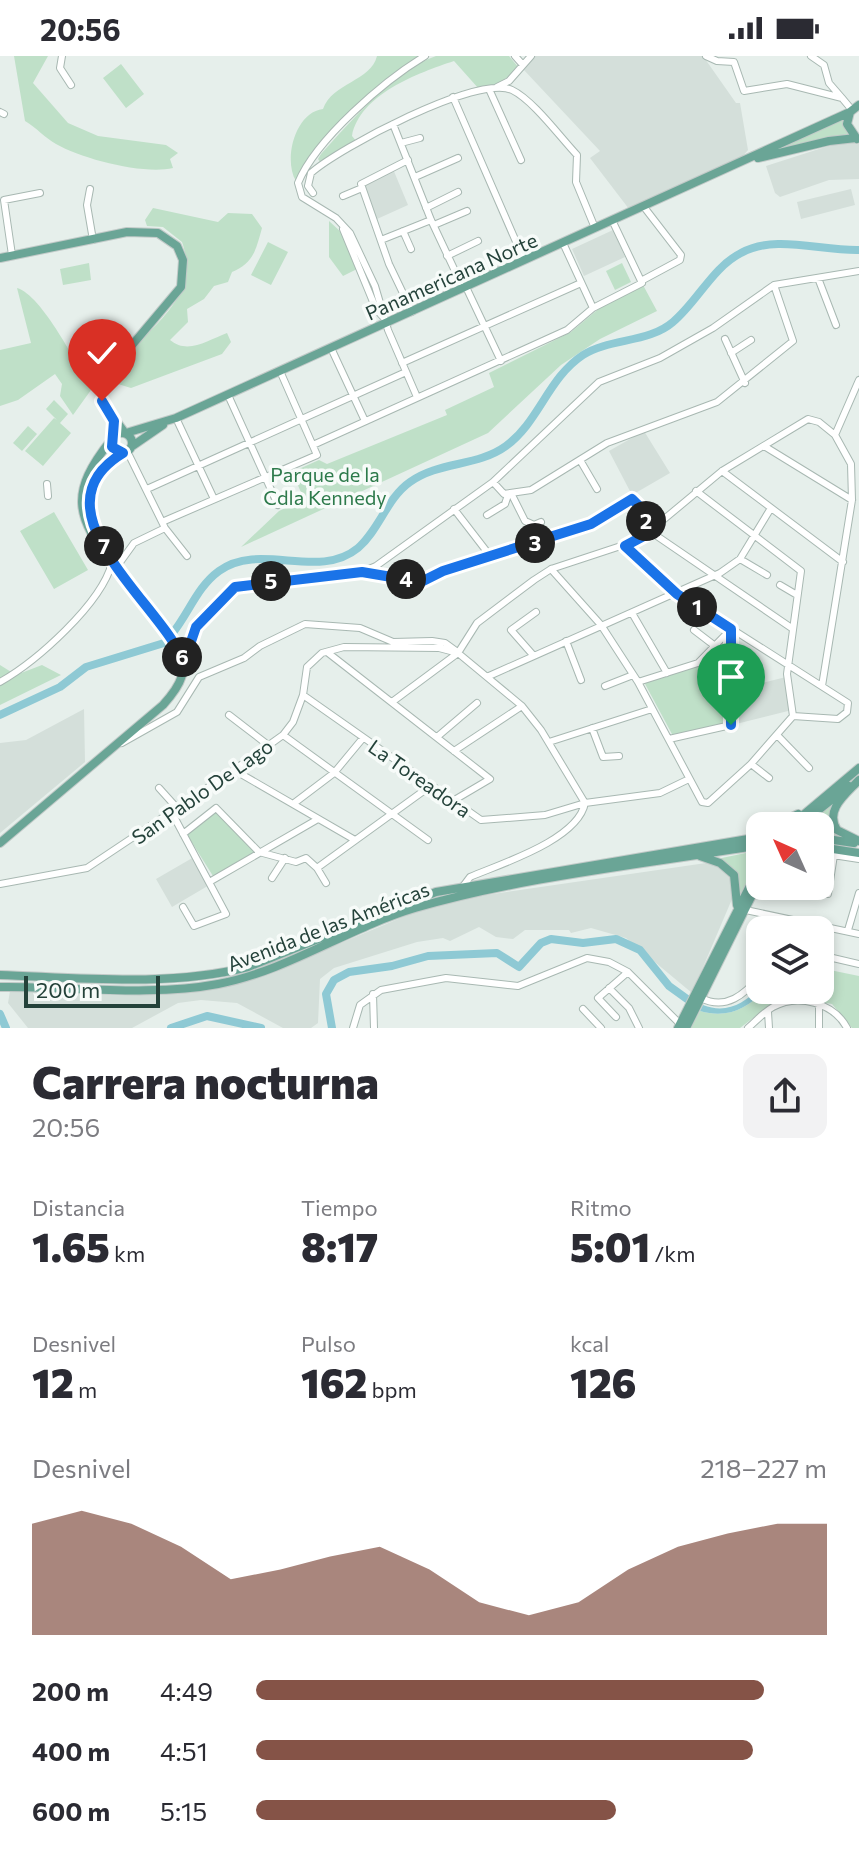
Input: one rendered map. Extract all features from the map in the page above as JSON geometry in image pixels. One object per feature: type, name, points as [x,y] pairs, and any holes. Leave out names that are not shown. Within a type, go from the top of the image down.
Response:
[{"type":"main road","name":"Panamericana Norte","points":[[184,662],[176,645],[87,529],[82,496],[90,468],[112,439],[173,419],[228,395],[385,320],[412,312],[766,153],[856,107]]},
{"type":"main road","points":[[856,107],[847,124],[857,139]]},
{"type":"main road","name":"Panamericana Norte","points":[[766,153],[840,138],[857,139]]},
{"type":"main road","points":[[0,258],[127,232],[158,233],[177,246],[183,260],[183,280],[177,294],[104,375],[100,395],[114,421],[131,439],[127,451],[114,450],[114,421]]},
{"type":"main road","name":"Panamericana Norte","points":[[116,568],[93,524],[90,496],[100,473],[173,419]]},
{"type":"main road","points":[[0,843],[178,688],[184,662]]},
{"type":"main road","points":[[802,812],[859,768]]},
{"type":"main road","points":[[813,812],[859,779]]},
{"type":"main road","points":[[859,779],[835,806],[832,818],[837,830],[859,843]]},
{"type":"main road","name":"Avenida de las Américas","points":[[0,975],[162,978],[219,974],[248,967],[407,901],[746,838]]},
{"type":"main road","points":[[834,840],[859,843]]},
{"type":"main road","name":"Avenida de las Américas","points":[[0,987],[152,989],[218,984],[252,974],[461,891],[746,848]]},
{"type":"main road","points":[[834,852],[859,856]]},
{"type":"main road","points":[[699,856],[720,863],[734,875],[743,909]]},
{"type":"main road","points":[[743,909],[747,900]]},
{"type":"main road","points":[[681,1027],[749,900]]},
{"type":"street","points":[[62,56],[60,68],[71,85]]},
{"type":"street","points":[[417,397],[385,320],[376,309],[342,225],[302,197],[298,183],[303,172],[348,120],[425,56]]},
{"type":"street","points":[[515,56],[523,65]]},
{"type":"street","points":[[313,193],[307,180],[315,170],[393,124],[453,97],[501,90],[531,56]]},
{"type":"street","points":[[706,56],[717,61],[734,62],[741,87],[749,93],[787,84],[842,98]]},
{"type":"street","points":[[811,56],[824,65],[829,83],[842,98],[856,107]]},
{"type":"street","points":[[501,90],[521,160]]},
{"type":"street","points":[[501,90],[577,155],[576,182],[595,228]]},
{"type":"street","points":[[453,97],[524,260]]},
{"type":"street","points":[[393,124],[447,256],[501,361]]},
{"type":"street","points":[[401,143],[420,138]]},
{"type":"street","points":[[415,177],[458,158]]},
{"type":"street","points":[[408,160],[365,180],[362,188],[412,312]]},
{"type":"street","points":[[343,196],[362,188]]},
{"type":"street","points":[[90,189],[87,205],[93,240]]},
{"type":"street","points":[[426,208],[458,192]]},
{"type":"street","points":[[12,255],[4,200],[40,193]]},
{"type":"street","points":[[313,445],[567,330],[593,308],[680,260],[681,255],[644,207]]},
{"type":"street","points":[[381,240],[467,211]]},
{"type":"street","points":[[612,220],[641,281]]},
{"type":"street","points":[[403,231],[411,249]]},
{"type":"street","points":[[447,256],[478,241]]},
{"type":"street","points":[[563,243],[593,308]]},
{"type":"street","points":[[362,572],[493,482],[599,382],[660,358],[713,328],[774,285],[859,271]]},
{"type":"street","points":[[818,278],[836,325]]},
{"type":"street","points":[[402,363],[581,283]]},
{"type":"street","points":[[487,515],[505,504],[510,495],[531,490],[607,443],[717,402],[745,383],[793,341],[774,285]]},
{"type":"street","points":[[725,339],[745,383]]},
{"type":"street","points":[[731,353],[751,340]]},
{"type":"street","points":[[331,348],[365,421]]},
{"type":"street","points":[[0,682],[62,631],[104,584],[134,543],[214,499],[317,455],[280,371]]},
{"type":"street","points":[[147,489],[406,372]]},
{"type":"street","points":[[835,435],[859,380]]},
{"type":"street","points":[[228,395],[278,505]]},
{"type":"street","points":[[849,403],[859,407]]},
{"type":"street","points":[[173,419],[214,499]]},
{"type":"street","points":[[392,702],[458,653],[487,613],[551,569],[625,546],[651,532],[722,471],[808,419],[819,422],[835,435],[851,464],[852,500],[822,686]]},
{"type":"street","points":[[764,446],[852,500]]},
{"type":"street","points":[[127,451],[164,525],[187,556]]},
{"type":"street","points":[[580,460],[597,489]]},
{"type":"street","points":[[722,471],[843,562]]},
{"type":"street","points":[[493,482],[510,495],[525,521],[534,525],[541,522]]},
{"type":"street","points":[[47,484],[48,496]]},
{"type":"street","points":[[551,569],[601,625],[635,679],[702,802],[712,800],[778,736],[793,716],[788,667],[800,569],[752,537],[696,491]]},
{"type":"street","points":[[184,662],[196,627],[235,587],[362,572],[421,582],[591,524],[630,498],[639,504],[651,532],[793,629]]},
{"type":"street","points":[[489,676],[714,576],[740,559],[771,508]]},
{"type":"street","points":[[454,509],[491,557]]},
{"type":"street","points":[[625,546],[677,594],[788,667],[847,700],[845,715],[838,719],[793,716]]},
{"type":"street","points":[[740,559],[767,575]]},
{"type":"street","points":[[780,585],[797,595]]},
{"type":"street","points":[[533,655],[511,630],[536,612]]},
{"type":"street","points":[[632,613],[667,673]]},
{"type":"street","points":[[104,754],[177,712],[199,677],[244,658],[260,646],[305,624],[360,628],[393,642],[445,643],[522,706],[549,742],[585,803],[573,822],[548,843],[470,877],[461,891]]},
{"type":"street","points":[[605,686],[698,663],[731,629]]},
{"type":"street","points":[[669,739],[731,725],[731,629]]},
{"type":"street","points":[[694,630],[715,646]]},
{"type":"street","points":[[566,641],[581,680]]},
{"type":"street","points":[[327,652],[344,647],[439,648],[458,653]]},
{"type":"street","points":[[327,652],[491,782],[451,802]]},
{"type":"street","name":"San Pablo De Lago","points":[[0,881],[87,868],[234,770],[283,735],[297,714],[307,667],[327,652]]},
{"type":"street","name":"La Toreadora","points":[[303,695],[473,818],[491,821],[545,815],[585,803],[660,793],[689,779]]},
{"type":"street","points":[[437,737],[477,703]]},
{"type":"street","points":[[454,751],[522,706]]},
{"type":"street","points":[[549,742],[652,709]]},
{"type":"street","points":[[229,715],[268,745]]},
{"type":"street","points":[[592,728],[603,757],[619,756]]},
{"type":"street","points":[[283,735],[428,840]]},
{"type":"street","points":[[778,736],[809,768]]},
{"type":"street","points":[[293,804],[334,773],[363,738]]},
{"type":"street","points":[[751,764],[769,778]]},
{"type":"street","points":[[234,770],[355,840]]},
{"type":"street","points":[[317,868],[429,787]]},
{"type":"street","points":[[159,788],[174,810],[183,834],[211,881],[226,916],[194,926],[183,907]]},
{"type":"street","points":[[183,834],[216,808],[259,852],[296,862],[306,858],[326,883]]},
{"type":"street","points":[[211,881],[318,819]]},
{"type":"street","points":[[834,855],[859,856]]},
{"type":"street","points":[[272,878],[285,858]]},
{"type":"street","points":[[848,930],[859,893]]},
{"type":"street","points":[[743,909],[859,934]]},
{"type":"street","points":[[353,1028],[360,1005],[373,994],[446,978],[518,986],[587,958],[609,962],[628,972],[681,1027]]},
{"type":"street","points":[[834,958],[859,964]]},
{"type":"street","points":[[616,1017],[598,998],[628,972]]},
{"type":"street","points":[[609,988],[629,1008],[639,1027]]},
{"type":"street","points":[[698,999],[712,1002],[737,999],[746,990]]},
{"type":"street","points":[[373,994],[374,1028]]},
{"type":"street","points":[[748,1028],[776,1005],[798,1004]]},
{"type":"street","points":[[819,1004],[819,1028]]},
{"type":"street","points":[[821,1004],[836,1011],[847,1028]]},
{"type":"street","points":[[583,1009],[601,1028]]},
{"type":"street","points":[[768,1011],[769,1028]]},
{"type":"shaded area","points":[[535,56],[703,56],[736,103],[740,103],[748,150],[742,157],[629,209],[590,158],[600,151],[523,69]]},
{"type":"shaded area","points":[[847,140],[859,144],[859,179],[829,180],[780,197],[775,193],[766,166]]},
{"type":"shaded area","points":[[393,169],[408,205],[377,219],[364,184]]},
{"type":"shaded area","points":[[851,189],[855,205],[801,219],[797,202]]},
{"type":"shaded area","points":[[613,230],[625,257],[584,276],[572,249]]},
{"type":"shaded area","points":[[644,431],[670,473],[632,495],[609,451]]},
{"type":"shaded area","points":[[786,677],[792,710],[736,724],[735,690]]},
{"type":"shaded area","points":[[84,709],[85,762],[0,833],[0,743],[26,740]]},
{"type":"shaded area","points":[[194,857],[211,884],[172,907],[156,879]]},
{"type":"shaded area","points":[[716,864],[730,875],[735,892],[692,993],[626,938],[591,928],[571,933],[569,930],[525,930],[513,939],[496,937],[479,927],[450,941],[443,938],[417,942],[334,968],[320,979],[318,1023],[311,1028],[283,1028],[237,1003],[201,1000],[178,1003],[132,1028],[28,1028],[8,1003],[10,991],[169,994],[221,988],[250,981],[415,912],[459,899]]},
{"type":"green space","points":[[14,56],[48,56],[33,83],[68,123],[98,136],[166,145],[178,153],[170,159],[173,168],[146,169],[113,164],[67,150],[52,142],[25,121]]},
{"type":"green space","points":[[377,56],[420,56],[334,131],[296,181],[292,172],[291,150],[299,128],[313,112],[323,109],[334,93],[367,71]]},
{"type":"green space","points":[[436,56],[509,56],[519,68],[500,83],[479,89],[454,61],[408,79],[392,87],[366,108],[352,136],[357,142],[321,163],[318,159],[321,154],[374,98],[405,72]]},
{"type":"green space","points":[[121,64],[144,94],[126,108],[103,78]]},
{"type":"green space","points":[[843,117],[848,134],[774,151]]},
{"type":"green space","points":[[153,208],[218,222],[228,213],[252,214],[262,228],[250,260],[232,272],[228,282],[214,286],[204,299],[187,309],[188,322],[170,340],[191,346],[227,333],[231,342],[222,354],[131,388],[118,384],[105,389],[115,370],[160,321],[183,286],[186,266],[182,242],[163,227],[147,226],[145,220]]},
{"type":"green space","points":[[329,221],[342,233],[357,269],[343,276],[329,257]]},
{"type":"green space","points":[[268,242],[288,252],[271,285],[251,275]]},
{"type":"green space","points":[[89,263],[91,280],[63,285],[60,269]]},
{"type":"green space","points":[[622,263],[631,282],[615,290],[606,271]]},
{"type":"green space","name":"Parque de la Cdla Kennedy","points":[[643,285],[657,311],[600,339],[561,365],[488,433],[241,547],[279,511],[304,499],[292,472],[319,460],[327,464],[447,415],[445,410],[494,387],[489,373],[571,332],[602,306]]},
{"type":"green space","points":[[17,288],[27,293],[48,317],[91,390],[73,415],[60,396],[62,384],[55,374],[18,400],[0,406],[0,350],[31,343]]},
{"type":"green space","points":[[54,400],[68,414],[60,423],[71,433],[43,466],[25,451],[54,418],[57,420],[46,409]]},
{"type":"green space","points":[[28,426],[37,434],[22,451],[13,443]]},
{"type":"green space","points":[[54,512],[88,570],[54,589],[20,531]]},
{"type":"green space","points":[[726,641],[729,668],[724,673],[724,700],[729,700],[729,722],[673,736],[644,682],[699,665]]},
{"type":"green space","points":[[0,665],[16,675],[42,665],[61,675],[0,705]]},
{"type":"green space","points":[[837,800],[832,812],[823,812]]},
{"type":"green space","points":[[216,808],[255,852],[213,876],[186,833]]},
{"type":"green space","points":[[746,853],[746,884],[741,893],[735,870],[717,859]]},
{"type":"green space","points":[[834,971],[859,976],[859,1028],[852,1028],[832,1004]]},
{"type":"green space","points":[[748,1004],[771,1004],[740,1028],[691,1028],[700,1011],[719,1014],[736,1011]]},
{"type":"water","points":[[746,999],[748,1004],[736,1011],[719,1014],[700,1011],[703,1005],[711,1008],[734,1006]]},
{"type":"waterway","points":[[172,634],[211,577],[235,563],[252,559],[325,561],[342,557],[358,548],[395,497],[410,482],[433,470],[483,458],[506,446],[527,425],[561,376],[583,355],[663,329],[682,314],[722,267],[741,253],[754,247],[783,244],[859,250]]},
{"type":"waterway","points":[[0,715],[60,687],[86,667],[164,643]]},
{"type":"waterway","points":[[332,1028],[326,994],[334,980],[349,972],[392,966],[428,956],[497,953],[519,967],[541,943],[551,939],[583,943],[616,939],[640,950],[669,986],[694,1004]]},
{"type":"waterway","points":[[0,1014],[6,1028]]},
{"type":"waterway","points":[[171,1028],[207,1016],[261,1028]]},
{"type":"route","points":[[102,401],[114,421],[112,447],[116,452],[123,453],[106,466],[93,486],[90,506],[93,524],[112,563],[176,645],[184,662],[196,627],[211,608],[235,587],[362,572],[421,582],[433,579],[443,571],[591,524],[603,519],[627,499],[632,499],[639,504],[651,532],[625,546],[677,594],[731,629],[731,725]]}]
